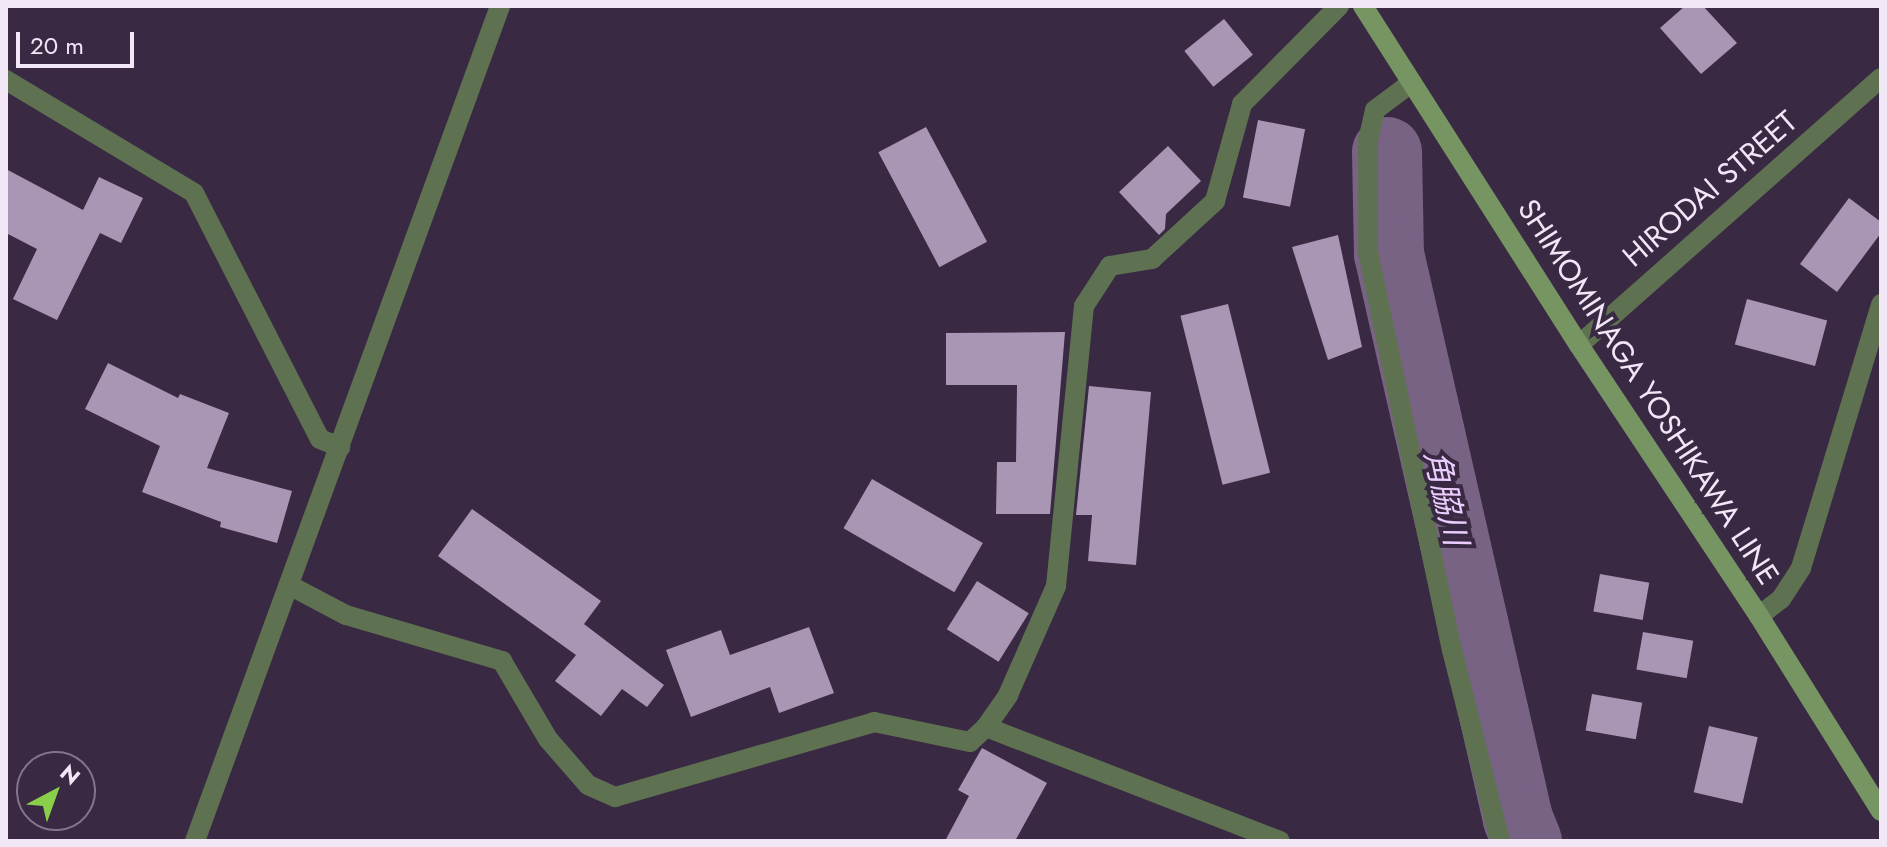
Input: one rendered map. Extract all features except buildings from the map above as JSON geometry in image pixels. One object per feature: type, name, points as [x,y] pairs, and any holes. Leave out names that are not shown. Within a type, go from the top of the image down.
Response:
[{"type":"main road","name":"SHIMOMINAGA YOSHIKAWA LINE","points":[[1363,6],[1579,345],[1759,616],[1881,811]]},
{"type":"street","points":[[195,841],[500,6]]},
{"type":"street","points":[[289,585],[346,615],[502,661],[548,739],[588,785],[615,797],[874,722],[970,742],[986,727],[1008,695],[1056,586],[1084,306],[1110,266],[1152,259],[1215,201],[1242,104],[1339,6]]},
{"type":"street","points":[[6,80],[194,193],[320,439],[340,447]]},
{"type":"street","name":"HIRODAI STREET","points":[[1579,345],[1880,80]]},
{"type":"street","points":[[1411,83],[1375,110],[1368,141],[1368,252],[1452,650],[1500,841]]},
{"type":"street","points":[[1759,616],[1781,599],[1801,568],[1881,304]]},
{"type":"street","points":[[986,727],[1280,841]]},
{"type":"waterway","name":"角脇川","points":[[1387,152],[1389,254],[1518,819],[1527,841]]}]
